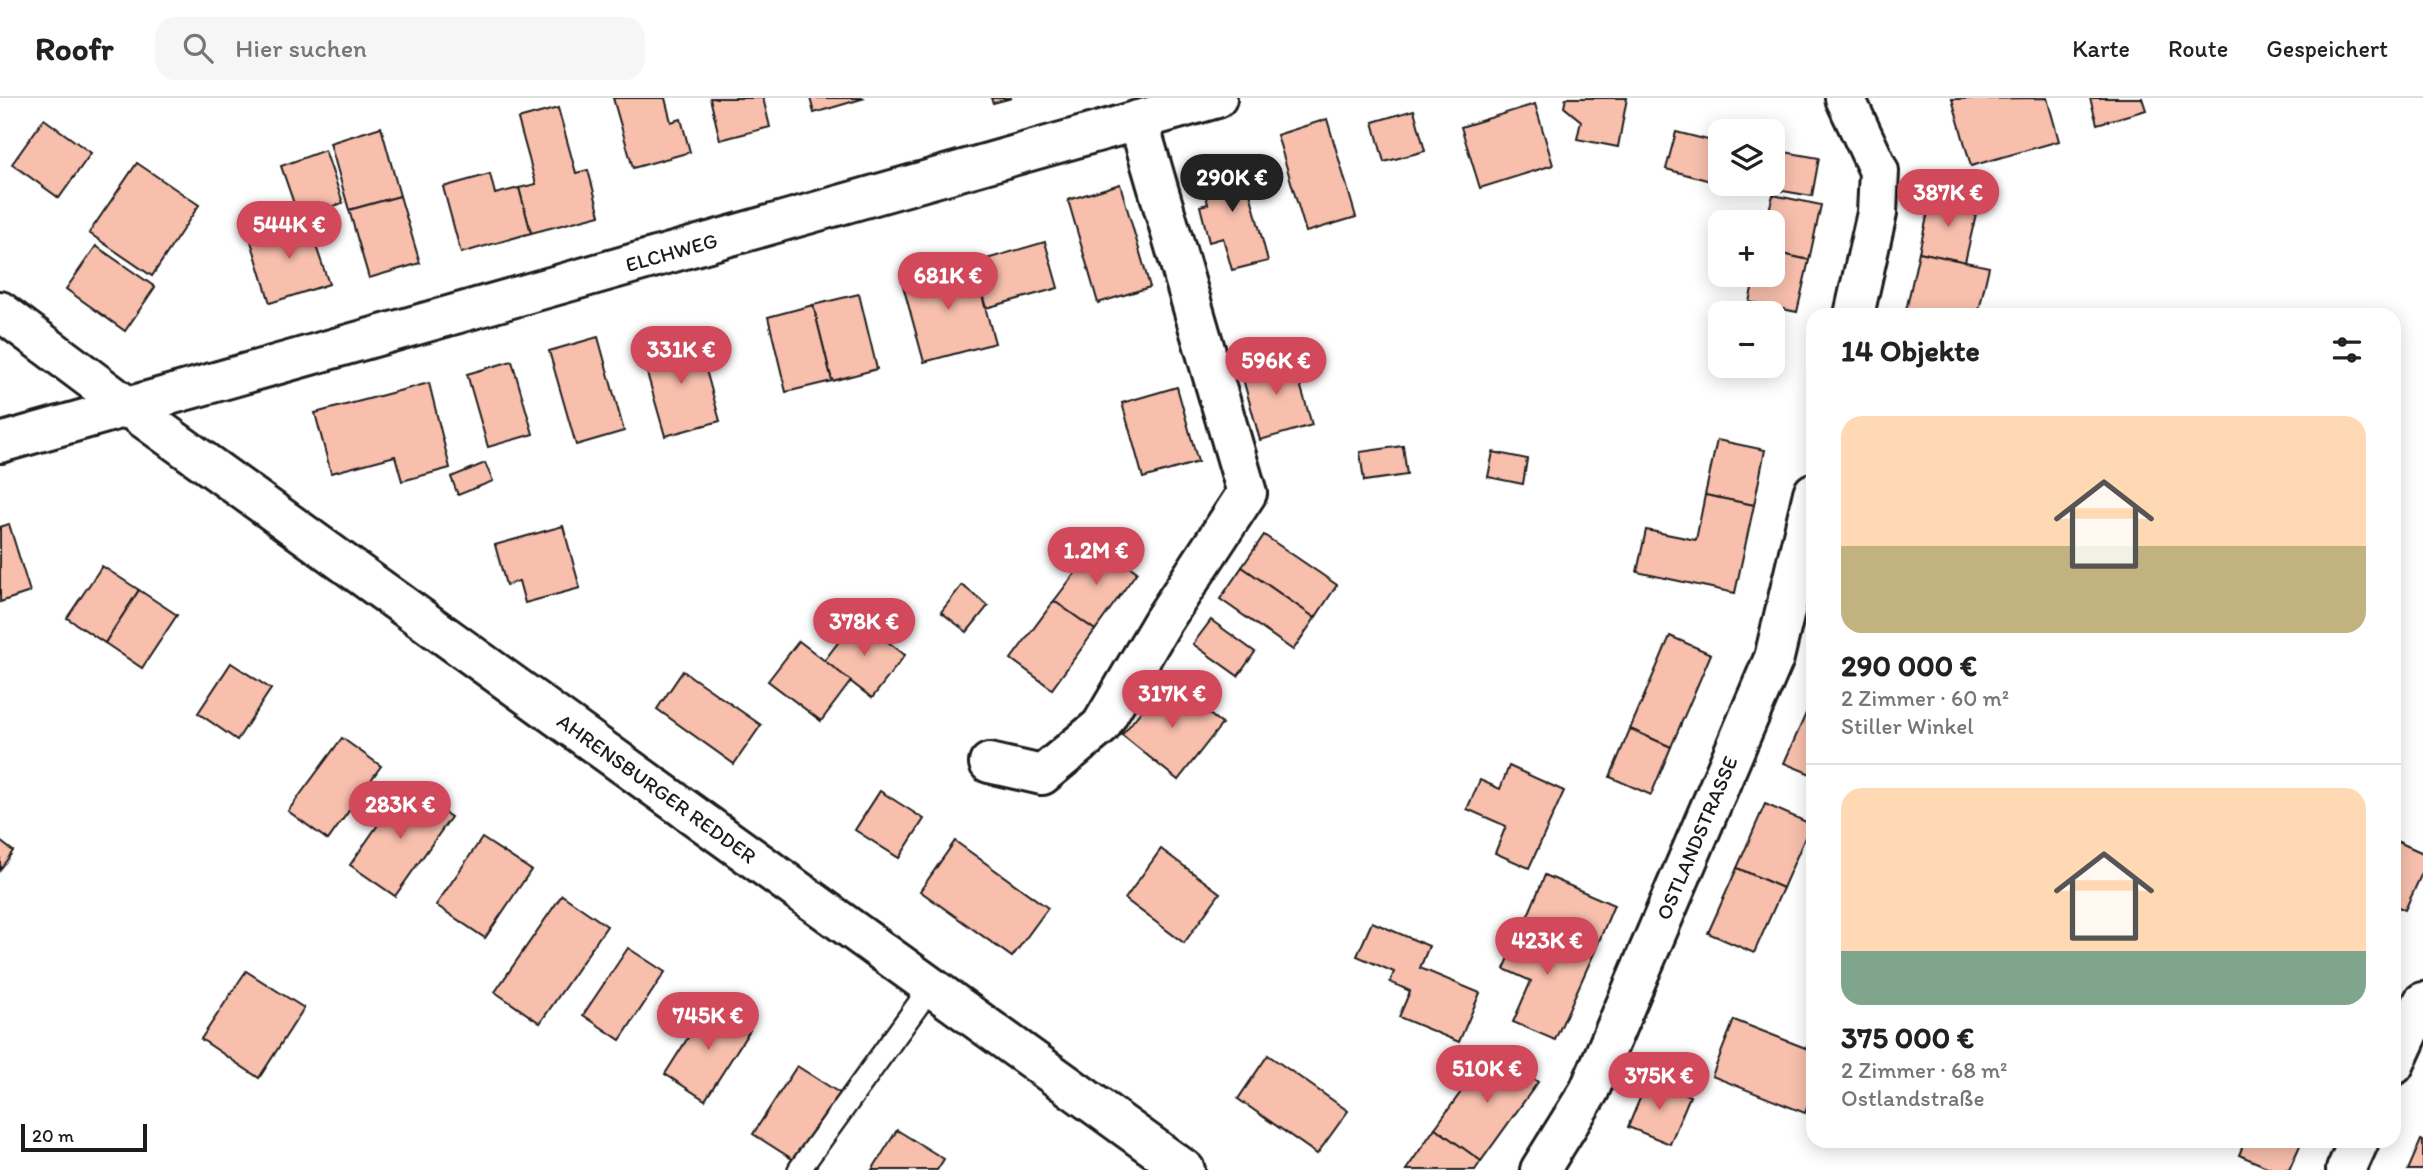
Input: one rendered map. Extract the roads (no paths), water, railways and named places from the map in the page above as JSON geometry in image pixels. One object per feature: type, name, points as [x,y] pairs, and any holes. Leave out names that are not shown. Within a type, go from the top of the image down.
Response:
[{"type":"street","name":"ELCHWEG","points":[[128,407],[1217,98]]},
{"type":"street","points":[[1845,98],[1879,171],[1877,213],[1856,308]]},
{"type":"street","points":[[989,763],[1042,775],[1101,726],[1163,621],[1247,493],[1138,120]]},
{"type":"street","name":"AHRENSBURGER REDDER","points":[[0,311],[128,407],[1185,1170]]},
{"type":"street","points":[[0,443],[128,407]]},
{"type":"street","name":"OSTLANDSTRASSE","points":[[1540,1170],[1589,1091],[1774,658],[1806,523]]},
{"type":"street","points":[[2401,1050],[2423,1002]]},
{"type":"street","points":[[2346,1170],[2356,1148]]},
{"type":"lane","points":[[799,1170],[920,1002],[924,981]]}]
